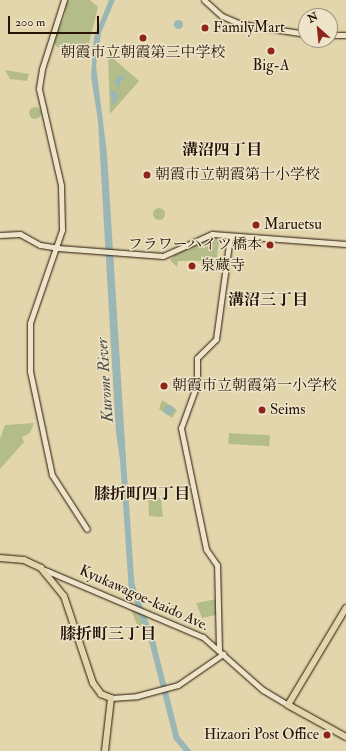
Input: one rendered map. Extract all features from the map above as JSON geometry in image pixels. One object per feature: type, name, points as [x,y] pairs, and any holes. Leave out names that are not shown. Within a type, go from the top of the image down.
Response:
[{"type":"main road","name":"Kyukawagoe-kaido Ave.","points":[[0,558],[24,560],[45,570]]},
{"type":"main road","points":[[45,570],[54,580],[67,603],[92,683],[101,694],[111,698],[105,751]]},
{"type":"main road","points":[[288,705],[346,608]]},
{"type":"main road","name":"Kyukawagoe-kaido Ave.","points":[[288,705],[346,737]]},
{"type":"street","points":[[64,0],[39,80],[60,185],[62,225],[58,248],[30,323],[30,371],[52,475],[87,529]]},
{"type":"street","points":[[204,0],[222,16],[241,24],[298,33]]},
{"type":"street","points":[[0,235],[20,234],[40,245],[58,248],[166,256],[207,235],[346,244]]},
{"type":"street","points":[[111,698],[157,691],[170,687],[221,652],[217,565],[206,549],[181,428],[197,384],[197,358],[216,339],[230,237]]},
{"type":"street","name":"Kyukawagoe-kaido Ave.","points":[[45,570],[197,634],[221,652],[263,690],[288,705]]},
{"type":"street","points":[[54,580],[57,574]]},
{"type":"green space","points":[[66,0],[90,0],[98,7],[87,51],[57,47],[53,41],[65,16]]},
{"type":"green space","points":[[108,54],[139,81],[110,114]]},
{"type":"green space","points":[[5,70],[29,74],[27,81],[10,79]]},
{"type":"green space","points":[[33,107],[37,107],[41,113],[37,119],[33,119],[29,115],[29,111]]},
{"type":"green space","points":[[161,208],[164,209],[164,219],[157,220],[154,219],[153,212],[154,209]]},
{"type":"green space","points":[[209,236],[220,236],[215,270],[205,269],[206,261],[178,261],[177,267],[170,260],[181,248]]},
{"type":"green space","points":[[162,400],[177,410],[172,418],[159,409]]},
{"type":"green space","points":[[34,423],[30,433],[22,437],[24,442],[0,469],[0,439],[5,425]]},
{"type":"green space","points":[[229,433],[270,435],[269,446],[228,444]]},
{"type":"green space","points":[[148,493],[161,499],[163,517],[149,516]]},
{"type":"green space","points":[[217,599],[216,615],[202,618],[196,603]]},
{"type":"green space","points":[[131,609],[139,612],[144,625],[138,628]]},
{"type":"water","points":[[109,0],[115,0],[101,33],[96,66],[107,154],[126,459],[120,459],[116,433],[98,121],[91,76],[94,37]]},
{"type":"water","points":[[178,19],[183,24],[178,29],[173,24]]},
{"type":"water","points":[[122,74],[125,78],[120,82],[119,89],[114,81]]},
{"type":"water","points":[[112,90],[119,95],[113,105],[110,92]]},
{"type":"water","points":[[167,405],[171,405],[173,406],[173,414],[167,415],[164,412],[164,408]]},
{"type":"waterway","name":"Kurome River","points":[[123,453],[132,585],[153,643],[177,738],[188,751]]},
{"type":"place","name":"FamilyMart","points":[[205,28]]},
{"type":"place","name":"朝霞市立朝霞第三中学校","points":[[143,38]]},
{"type":"place","name":"Big-A","points":[[271,51]]},
{"type":"place","name":"朝霞市立朝霞第十小学校","points":[[147,175]]},
{"type":"place","name":"Maruetsu","points":[[256,225]]},
{"type":"place","name":"フラワーハイツ橋本","points":[[270,245]]},
{"type":"place","name":"泉蔵寺","points":[[192,266]]},
{"type":"place","name":"朝霞市立朝霞第一小学校","points":[[164,386]]},
{"type":"place","name":"Seims","points":[[262,410]]},
{"type":"place","name":"Hizaori Post Office","points":[[327,735]]},
{"type":"district","name":"溝沼四丁目","points":[[222,150]]},
{"type":"district","name":"溝沼三丁目","points":[[268,300]]},
{"type":"district","name":"膝折町四丁目","points":[[142,494]]},
{"type":"district","name":"膝折町三丁目","points":[[108,634]]}]
